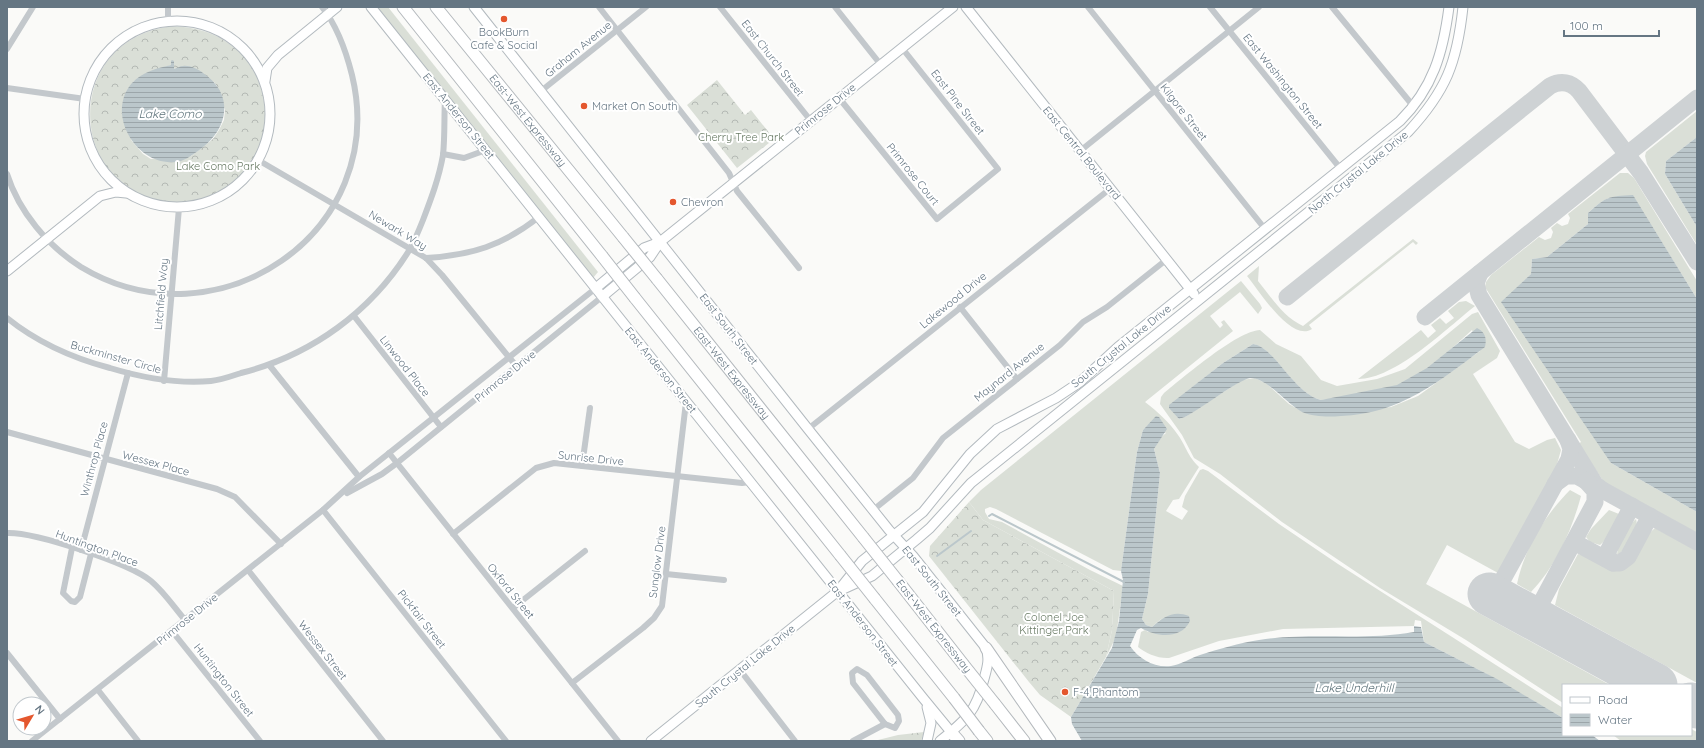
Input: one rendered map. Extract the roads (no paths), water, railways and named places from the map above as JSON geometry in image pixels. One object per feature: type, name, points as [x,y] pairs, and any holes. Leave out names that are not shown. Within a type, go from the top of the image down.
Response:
[{"type":"highway","points":[[403,7],[987,741]]},
{"type":"highway","name":"East-West Expressway","points":[[436,7],[657,279],[1024,741]]},
{"type":"highway","points":[[986,648],[1050,741]]},
{"type":"highway","points":[[951,732],[959,741]]},
{"type":"main road","points":[[266,84],[251,57],[238,44],[214,30],[189,22],[168,21],[154,23],[137,30],[117,44],[99,65],[85,99],[86,131],[89,145],[105,173],[127,193],[152,204],[178,208],[200,205],[225,194],[243,180],[258,160],[266,142],[270,122],[270,104],[265,77],[267,68],[325,11],[337,7]]},
{"type":"main road","name":"East Anderson Street","points":[[371,7],[951,732]]},
{"type":"main road","name":"East South Street","points":[[474,7],[808,429],[986,648]]},
{"type":"main road","name":"Primrose Drive","points":[[603,296],[650,256],[660,242],[953,7]]},
{"type":"main road","name":"East Central Boulevard","points":[[966,7],[1198,299]]},
{"type":"main road","name":"North Crystal Lake Drive","points":[[1191,289],[1400,121],[1414,107],[1428,84],[1439,60],[1443,46],[1449,7]]},
{"type":"main road","name":"North Crystal Lake Drive","points":[[1198,299],[1408,132],[1422,117],[1441,91],[1450,72],[1456,54],[1463,7]]},
{"type":"main road","points":[[251,57],[263,62],[278,56]]},
{"type":"main road","points":[[7,271],[100,196],[106,186],[105,173]]},
{"type":"main road","points":[[100,196],[116,192],[127,193]]},
{"type":"main road","name":"Primrose Drive","points":[[596,288],[644,248],[660,242]]},
{"type":"main road","name":"South Crystal Lake Drive","points":[[651,741],[838,591],[862,562],[923,512],[970,454],[997,429],[1056,398],[1080,382],[1118,347],[1191,289]]},
{"type":"main road","name":"South Crystal Lake Drive","points":[[838,591],[872,576],[930,528],[971,482],[1198,299]]},
{"type":"main road","points":[[940,741],[966,719],[977,703],[989,661],[986,648]]},
{"type":"main road","points":[[923,698],[931,719],[926,741]]},
{"type":"street","points":[[7,49],[33,7]]},
{"type":"street","points":[[168,7],[168,21]]},
{"type":"street","points":[[599,7],[730,173],[737,191],[799,268]]},
{"type":"street","name":"Graham Avenue","points":[[541,91],[646,7]]},
{"type":"street","name":"East Church Street","points":[[720,7],[810,121]]},
{"type":"street","points":[[835,7],[881,65]]},
{"type":"street","name":"Kilgore Street","points":[[1088,7],[1265,229]]},
{"type":"street","name":"East Washington Street","points":[[1210,7],[1340,168]]},
{"type":"street","points":[[1080,151],[1259,7]]},
{"type":"street","points":[[1332,7],[1414,107]]},
{"type":"street","points":[[7,174],[19,202],[47,239],[73,261],[105,279],[132,289],[171,294],[206,293],[232,286],[276,266],[304,242],[334,203],[350,168],[355,148],[358,111],[355,89],[349,64],[340,38],[325,11]]},
{"type":"street","name":"East Pine Street","points":[[902,48],[998,169]]},
{"type":"street","points":[[7,88],[85,99]]},
{"type":"street","name":"Primrose Court","points":[[839,98],[937,219],[998,169]]},
{"type":"street","name":"Buckminster Circle","points":[[7,318],[36,338],[62,352],[128,373],[164,381],[212,381],[270,366],[322,340],[354,316],[387,280],[410,248],[431,200],[443,154],[445,99]]},
{"type":"street","points":[[443,154],[464,158],[486,150]]},
{"type":"street","name":"Newark Way","points":[[258,160],[426,258],[442,275],[517,367]]},
{"type":"street","name":"Lakewood Drive","points":[[808,429],[1110,188]]},
{"type":"street","name":"Litchfield Way","points":[[164,381],[178,208]]},
{"type":"street","points":[[426,258],[472,253],[496,245],[519,232],[539,217]]},
{"type":"street","name":"Maynard Avenue","points":[[873,510],[912,478],[943,438],[1060,345],[1083,322],[1107,307],[1166,260]]},
{"type":"street","name":"Primrose Drive","points":[[32,741],[281,544],[340,496],[359,477],[596,288]]},
{"type":"street","name":"Primrose Drive","points":[[340,496],[382,474],[397,463],[603,296]]},
{"type":"street","points":[[960,307],[1017,379]]},
{"type":"street","name":"Linwood Place","points":[[354,316],[441,428]]},
{"type":"street","points":[[270,366],[359,477]]},
{"type":"street","name":"Winthrop Place","points":[[81,550],[128,373]]},
{"type":"street","name":"Sunglow Drive","points":[[572,683],[643,628],[654,618],[662,606],[686,402]]},
{"type":"street","points":[[582,466],[590,408]]},
{"type":"street","name":"Wessex Place","points":[[7,432],[217,489],[235,497],[281,544]]},
{"type":"street","name":"Oxford Street","points":[[389,453],[618,741]]},
{"type":"street","name":"Sunrise Drive","points":[[453,534],[536,468],[554,464],[742,483],[750,482]]},
{"type":"street","name":"Pickfair Street","points":[[323,510],[506,741]]},
{"type":"street","name":"Huntington Place","points":[[7,533],[38,538],[81,550],[133,570],[150,581],[185,620]]},
{"type":"street","points":[[72,548],[63,593],[71,601],[76,602],[82,590],[91,554]]},
{"type":"street","points":[[512,608],[585,551]]},
{"type":"street","name":"Wessex Street","points":[[248,570],[383,741]]},
{"type":"street","points":[[666,574],[724,580]]},
{"type":"street","name":"Huntington Street","points":[[172,631],[260,741]]},
{"type":"street","points":[[7,653],[60,719]]},
{"type":"street","points":[[853,741],[885,724],[895,728],[899,722],[898,715],[866,675],[857,669],[852,673],[853,683],[885,724]]},
{"type":"street","points":[[740,670],[795,741]]},
{"type":"street","points":[[98,690],[138,741]]},
{"type":"water","name":"Lake Como","points":[[172,60],[174,61],[174,69],[182,66],[191,67],[213,81],[220,90],[224,110],[218,131],[211,140],[202,148],[181,161],[166,162],[152,158],[140,149],[130,138],[124,124],[122,110],[124,96],[136,79],[145,73],[171,65]]},
{"type":"water","points":[[1697,137],[1697,227],[1665,174],[1666,161]]},
{"type":"water","points":[[1633,195],[1697,299],[1697,512],[1611,463],[1501,302],[1531,274],[1532,259],[1547,257],[1588,224],[1588,213],[1599,204],[1608,198]]},
{"type":"water","points":[[1477,328],[1482,331],[1485,336],[1485,347],[1452,372],[1418,394],[1382,409],[1362,414],[1341,416],[1311,415],[1296,408],[1270,386],[1256,379],[1250,378],[1237,384],[1185,417],[1179,419],[1169,408],[1169,405],[1223,363],[1253,344],[1261,347],[1269,353],[1302,389],[1311,396],[1321,400],[1397,385],[1427,368]]},
{"type":"water","name":"Lake Underhill","points":[[1156,416],[1159,417],[1167,429],[1154,449],[1160,473],[1148,594],[1142,619],[1146,625],[1152,627],[1161,620],[1173,614],[1183,614],[1189,616],[1190,621],[1186,627],[1174,634],[1161,635],[1141,628],[1137,630],[1130,646],[1142,659],[1159,666],[1171,666],[1197,656],[1237,644],[1259,640],[1298,637],[1395,635],[1414,632],[1414,626],[1421,627],[1424,642],[1497,679],[1562,717],[1562,736],[1593,736],[1600,741],[1082,741],[1072,724],[1071,717],[1112,648],[1119,621],[1123,580],[1121,571],[1137,452],[1143,430]]},
{"type":"waterway","points":[[989,516],[992,514],[1124,582]]},
{"type":"waterway","points":[[937,556],[971,531]]},
{"type":"place","name":"BookBurn Cafe & Social","points":[[504,19]]},
{"type":"place","name":"Market On South","points":[[584,106]]},
{"type":"place","name":"Chevron","points":[[673,202]]},
{"type":"place","name":"F-4 Phantom","points":[[1065,692]]},
{"type":"park label","name":"Cherry Tree Park","points":[[741,137]]},
{"type":"park label","name":"Lake Como Park","points":[[218,166]]},
{"type":"park label","name":"Colonel Joe Kittinger Park","points":[[1054,623]]}]
